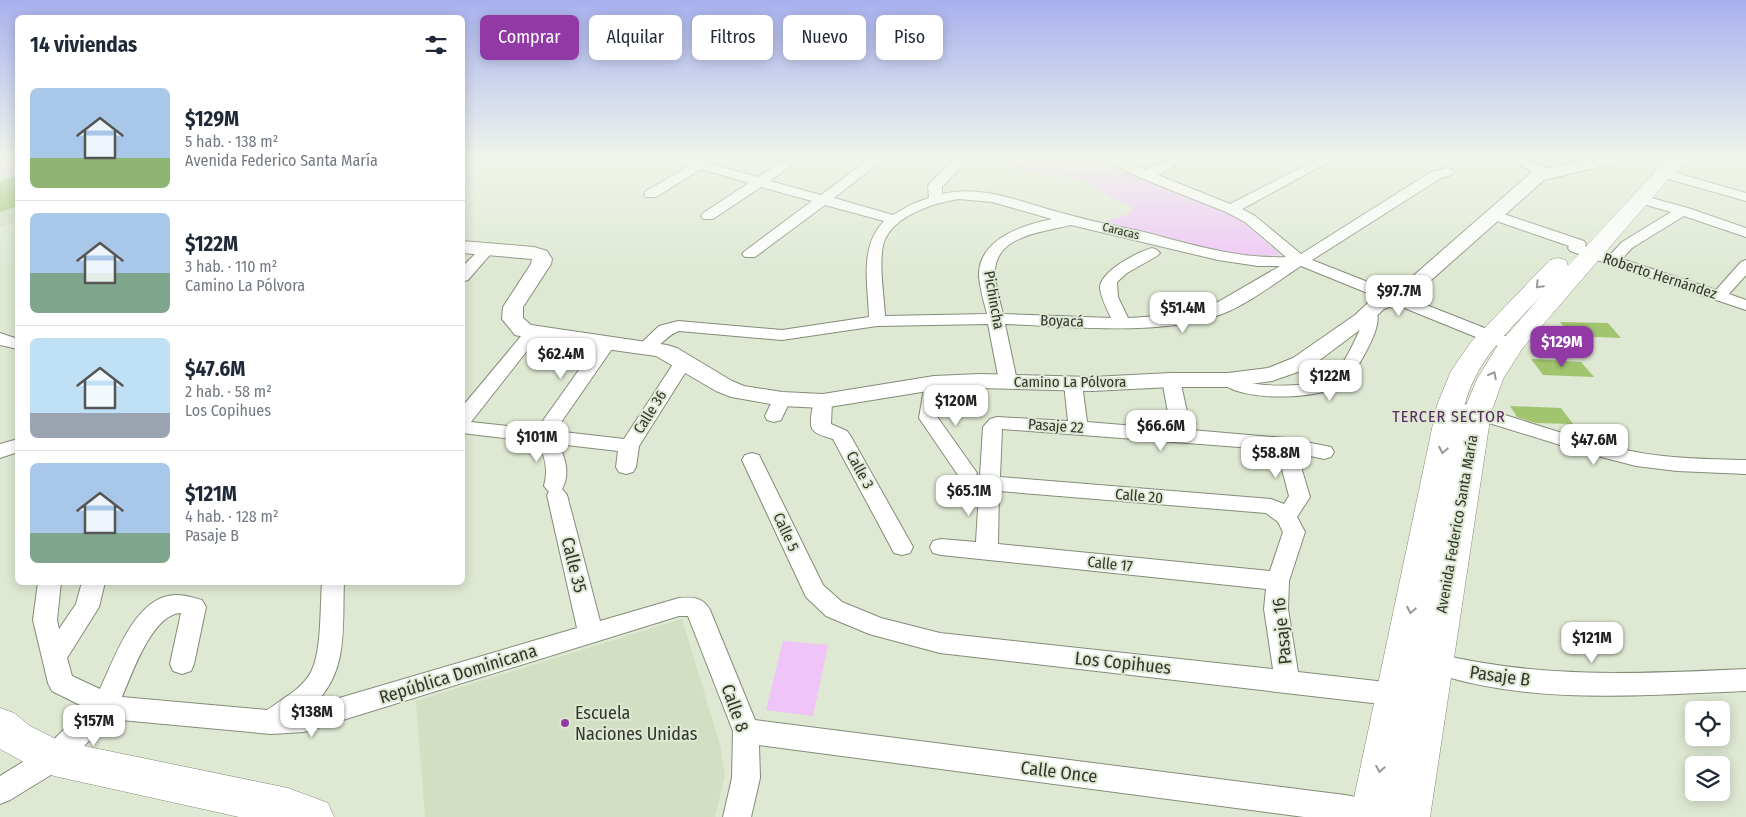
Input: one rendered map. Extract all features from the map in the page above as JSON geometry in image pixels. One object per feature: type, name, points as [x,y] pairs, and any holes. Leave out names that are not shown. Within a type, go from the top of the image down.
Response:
[{"type":"main road","name":"Avenida Federico Santa María","points":[[1590,251],[1619,197]]},
{"type":"main road","name":"Avenida Federico Santa María","points":[[1371,816],[1394,694],[1464,409],[1490,379],[1500,340],[1643,197]]},
{"type":"main road","name":"Avenida Federico Santa María","points":[[1409,817],[1428,709],[1464,409]]},
{"type":"main road","points":[[0,725],[16,738],[54,758],[288,808],[313,817]]},
{"type":"street","points":[[708,216],[737,197]]},
{"type":"street","points":[[814,197],[895,220]]},
{"type":"street","points":[[750,254],[828,197]]},
{"type":"street","name":"Caracas","points":[[940,198],[949,197]]},
{"type":"street","name":"Caracas","points":[[985,197],[1077,221],[1219,254],[1275,262],[1299,260]]},
{"type":"street","points":[[1201,197],[1250,219],[1299,260],[1500,340]]},
{"type":"street","points":[[1231,209],[1254,197]]},
{"type":"street","name":"Boyacá","points":[[646,347],[665,330],[678,326],[782,335],[877,321],[997,319],[1122,323],[1176,320],[1217,310],[1400,197]]},
{"type":"street","name":"Camino La Pólvora","points":[[465,246],[540,255],[542,260],[513,307],[513,319],[518,326],[533,333],[646,347],[669,353],[724,386],[746,393],[778,408],[934,383],[1008,381],[1073,384],[1228,380],[1272,374],[1300,363],[1362,320],[1377,305],[1404,294],[1512,197]]},
{"type":"street","points":[[877,321],[877,240],[895,220],[920,204],[940,198]]},
{"type":"street","points":[[1641,200],[1683,211],[1746,233]]},
{"type":"street","points":[[1590,251],[1627,245],[1683,211]]},
{"type":"street","name":"Roberto Hernández","points":[[1493,215],[1746,305]]},
{"type":"street","name":"Pichincha","points":[[1008,381],[987,275],[988,262],[998,246],[1016,235],[1042,225],[1077,221]]},
{"type":"street","points":[[465,273],[488,249]]},
{"type":"street","points":[[1122,323],[1108,290],[1108,282],[1120,271],[1152,253]]},
{"type":"street","points":[[1720,296],[1746,264]]},
{"type":"street","name":"Camino La Pólvora","points":[[1228,380],[1234,385],[1245,388],[1283,391],[1316,388],[1335,382],[1342,376],[1370,325],[1369,312]]},
{"type":"street","points":[[466,411],[533,333]]},
{"type":"street","points":[[542,436],[607,343]]},
{"type":"street","name":"Calle 36","points":[[626,467],[629,446],[663,390],[683,362]]},
{"type":"street","points":[[1171,380],[1182,436]]},
{"type":"street","points":[[934,383],[928,418],[967,473]]},
{"type":"street","points":[[1073,384],[1078,428]]},
{"type":"street","name":"Calle 3","points":[[823,401],[821,427],[840,434],[902,547]]},
{"type":"street","points":[[1464,409],[1575,443],[1636,458],[1662,463],[1746,467]]},
{"type":"street","name":"Pasaje 22","points":[[989,483],[993,427],[997,423],[1285,444],[1324,452]]},
{"type":"street","points":[[465,427],[629,446]]},
{"type":"street","points":[[542,436],[552,446],[558,476],[556,490]]},
{"type":"street","points":[[1285,444],[1300,497],[1286,517]]},
{"type":"street","points":[[0,451],[15,446]]},
{"type":"street","name":"Calle 5","points":[[752,460],[814,592],[823,600]]},
{"type":"street","points":[[986,551],[989,483]]},
{"type":"street","name":"Calle 20","points":[[989,483],[1271,506],[1286,517]]},
{"type":"street","name":"Calle 35","points":[[556,490],[590,634]]},
{"type":"street","name":"Pasaje 16","points":[[1286,517],[1294,532],[1278,581],[1276,609],[1287,681]]},
{"type":"street","name":"Calle 17","points":[[941,547],[1278,581]]},
{"type":"street","name":"República Dominicana","points":[[50,585],[45,620],[61,683],[91,697],[104,707],[271,722],[304,720],[679,607],[692,606]]},
{"type":"street","points":[[55,656],[87,607],[93,585]]},
{"type":"street","points":[[271,722],[300,700],[320,681],[327,666],[333,585]]},
{"type":"street","name":"Los Copihues","points":[[823,600],[834,609],[877,627],[940,643],[1394,694],[1428,709]]},
{"type":"street","points":[[0,791],[54,758],[104,707],[144,624],[168,605],[180,604],[194,607],[182,664]]},
{"type":"street","name":"Calle 8","points":[[692,606],[698,610],[746,731],[746,778],[737,817]]},
{"type":"street","name":"Pasaje B","points":[[1434,662],[1461,671],[1523,680],[1623,685],[1746,680]]},
{"type":"street","name":"Calle Once","points":[[746,731],[1345,809],[1371,816]]},
{"type":"shaded area","points":[[0,197],[15,197],[15,222],[0,228]]},
{"type":"shaded area","points":[[1110,197],[1187,197],[1238,218],[1280,254],[1265,256],[1219,251],[1098,223],[1127,215],[1134,208]]},
{"type":"shaded area","name":"Escuela Naciones Unidas","points":[[682,619],[720,745],[725,775],[715,817],[425,817],[416,701]]},
{"type":"shaded area","points":[[783,641],[828,645],[813,716],[766,710]]},
{"type":"building","points":[[0,197],[15,197],[15,207],[0,212]]},
{"type":"building","points":[[1560,322],[1608,323],[1621,338],[1573,336]]},
{"type":"building","points":[[1531,359],[1581,362],[1594,377],[1543,375]]},
{"type":"building","points":[[1510,406],[1561,408],[1573,424],[1536,423],[1517,417]]},
{"type":"place","name":"Escuela Naciones Unidas","points":[[565,723]]},
{"type":"district","name":"TERCER SECTOR","points":[[1449,416]]}]
